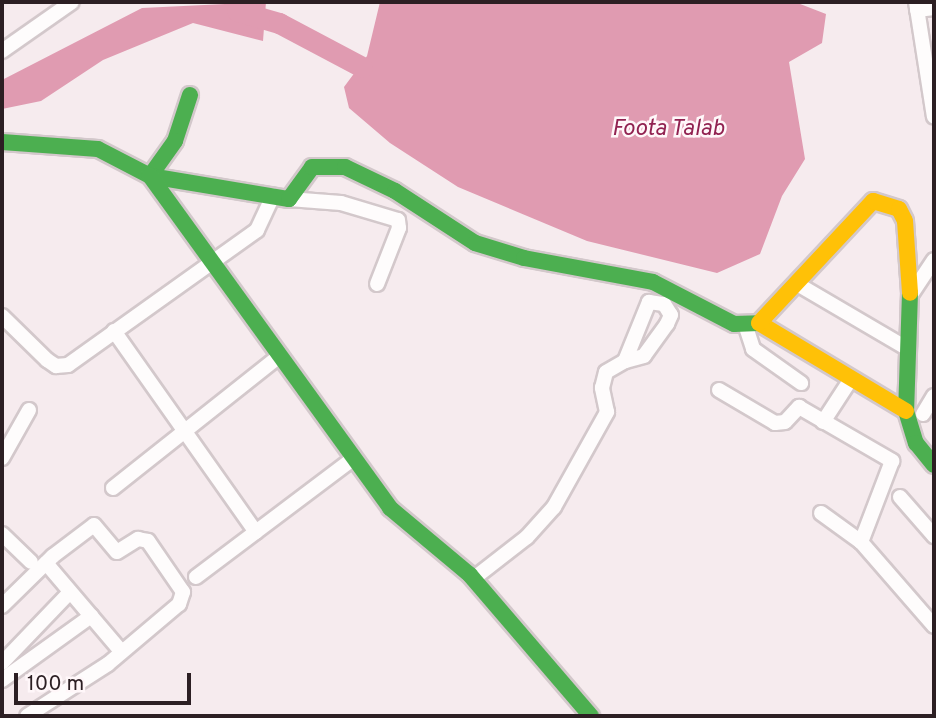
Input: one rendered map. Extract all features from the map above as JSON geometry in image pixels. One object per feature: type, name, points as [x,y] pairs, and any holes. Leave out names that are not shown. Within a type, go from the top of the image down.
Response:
[{"type":"street","points":[[2,51],[72,2]]},
{"type":"street","points":[[934,8],[916,6],[929,60],[934,117]]},
{"type":"street","points":[[150,176],[175,141],[190,94]]},
{"type":"street","points":[[2,142],[98,149],[150,176],[281,197],[341,203],[398,220],[399,228],[377,284]]},
{"type":"street","points":[[2,316],[56,366],[68,365],[263,224],[281,197],[312,167],[345,167],[395,191],[475,243],[524,258],[653,282],[753,325],[906,411]]},
{"type":"street","points":[[150,176],[214,260],[390,508],[473,579],[589,716]]},
{"type":"street","points":[[753,325],[799,285],[873,201],[884,202],[899,209],[905,221],[910,296],[906,411],[916,443],[934,465]]},
{"type":"street","points":[[910,296],[934,260]]},
{"type":"street","points":[[799,285],[908,349]]},
{"type":"street","points":[[753,325],[758,354],[801,383]]},
{"type":"street","points":[[114,331],[256,532]]},
{"type":"street","points":[[113,488],[281,355]]},
{"type":"street","points":[[473,579],[527,537],[554,507],[607,412],[602,380],[625,361]]},
{"type":"street","points":[[823,422],[851,379]]},
{"type":"street","points":[[719,390],[775,423],[785,422],[799,407],[892,461],[862,542]]},
{"type":"street","points":[[923,414],[934,396]]},
{"type":"street","points":[[2,458],[29,410]]},
{"type":"street","points":[[196,577],[354,458]]},
{"type":"street","points":[[900,497],[934,536]]},
{"type":"street","points":[[821,513],[862,542],[934,626]]},
{"type":"street","points":[[2,606],[38,563],[94,525],[117,552],[138,539],[148,541],[184,599],[121,651],[27,716]]},
{"type":"street","points":[[2,534],[70,592],[121,651]]},
{"type":"street","points":[[2,663],[70,592]]},
{"type":"street","points":[[2,680],[91,616]]},
{"type":"water","points":[[266,2],[263,41],[193,23],[103,60],[41,101],[2,109],[2,80],[142,8]]},
{"type":"water","name":"Foota Talab","points":[[380,2],[795,2],[826,14],[822,43],[789,62],[805,159],[782,196],[760,254],[717,273],[587,241],[458,187],[390,143],[349,108],[344,87],[367,56]]},
{"type":"waterway","points":[[237,11],[279,23],[362,67]]},
{"type":"traffic: fast","points":[[190,95],[175,141],[150,176],[289,199],[312,167],[345,167],[395,191],[475,243],[524,258],[653,282],[734,324],[759,323]]},
{"type":"traffic: fast","points":[[2,142],[98,149],[150,176],[390,508],[470,575],[591,716]]},
{"type":"traffic: fast","points":[[910,293],[906,411],[916,443],[934,465]]},
{"type":"traffic: slow","points":[[906,411],[759,323],[873,201],[899,209],[905,221],[910,293]]}]
